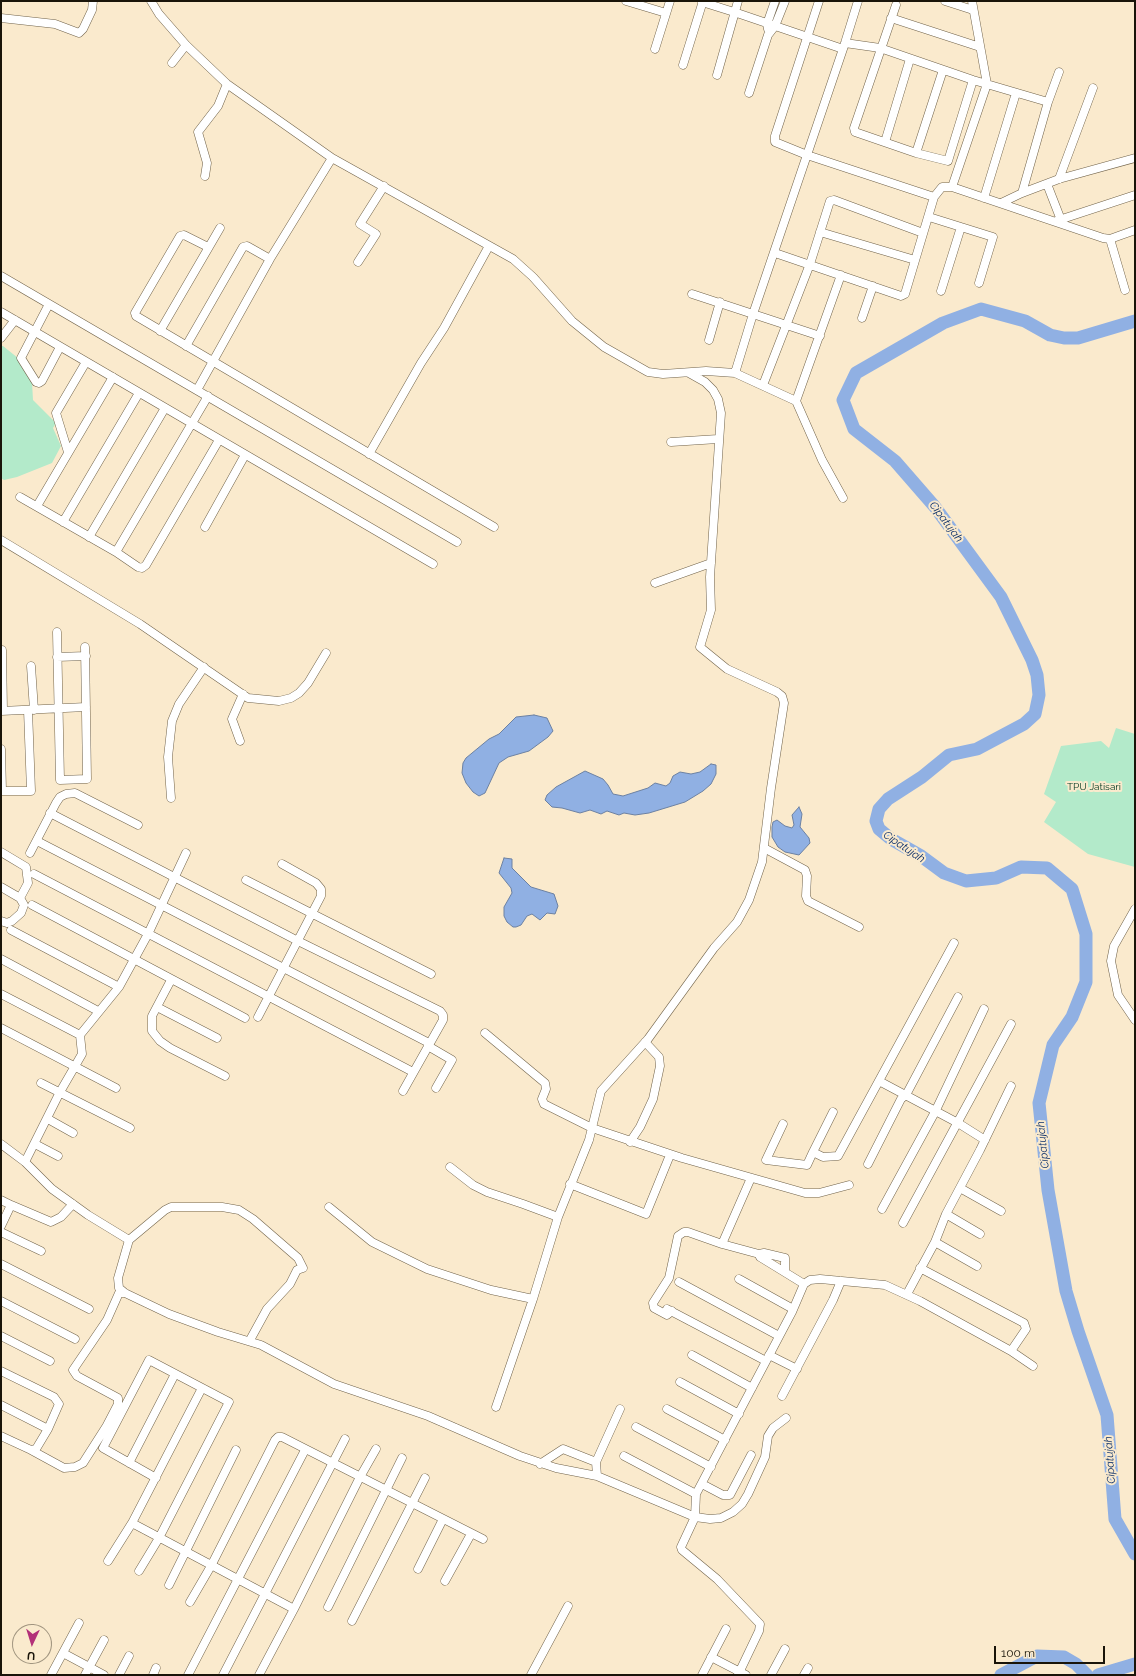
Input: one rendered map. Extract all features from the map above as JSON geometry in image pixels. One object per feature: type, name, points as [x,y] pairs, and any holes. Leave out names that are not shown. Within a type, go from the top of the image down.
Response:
[{"type":"street","points":[[1,18],[55,24],[79,33],[83,29],[92,10],[93,1]]},
{"type":"street","points":[[151,1],[159,14],[186,45],[227,84],[332,158],[489,246],[506,254],[524,267],[572,321],[604,347],[648,372],[663,374],[719,371],[735,372],[796,402],[820,455],[843,498]]},
{"type":"street","points":[[626,1],[666,13]]},
{"type":"street","points":[[655,49],[670,1]]},
{"type":"street","points":[[717,75],[738,1]]},
{"type":"street","points":[[749,93],[771,25],[776,1]]},
{"type":"street","points":[[771,25],[785,1]]},
{"type":"street","points":[[819,1],[774,139],[777,143],[807,155],[934,197]]},
{"type":"street","points":[[945,1],[973,10]]},
{"type":"street","points":[[952,187],[987,84],[972,1]]},
{"type":"street","points":[[684,65],[702,2],[807,38],[844,46],[880,48],[973,80],[1048,102]]},
{"type":"street","points":[[735,372],[753,314],[775,253],[844,46],[854,2]]},
{"type":"street","points":[[896,5],[880,48],[854,129],[856,132],[916,153],[945,161],[949,160],[973,80]]},
{"type":"street","points":[[891,18],[980,47]]},
{"type":"street","points":[[172,63],[186,45]]},
{"type":"street","points":[[886,142],[910,59]]},
{"type":"street","points":[[916,153],[943,70]]},
{"type":"street","points":[[1022,193],[1048,102],[1059,72]]},
{"type":"street","points":[[205,176],[207,163],[198,132],[218,106],[227,84]]},
{"type":"street","points":[[1059,180],[1093,88]]},
{"type":"street","points":[[984,198],[1016,93]]},
{"type":"street","points":[[197,390],[270,260],[332,158]]},
{"type":"street","points":[[1001,203],[1022,193],[1047,184],[1135,158]]},
{"type":"street","points":[[1047,184],[1058,220]]},
{"type":"street","points":[[358,262],[376,234],[360,224],[384,186]]},
{"type":"street","points":[[775,253],[903,296],[929,217],[934,197],[942,187],[952,187],[1058,220],[1100,238],[1110,239],[1135,230]]},
{"type":"street","points":[[1058,220],[1135,195]]},
{"type":"street","points":[[763,385],[788,325],[810,264],[829,202],[834,200],[923,232]]},
{"type":"street","points":[[929,217],[960,228],[993,237],[979,283]]},
{"type":"street","points":[[160,331],[220,228]]},
{"type":"street","points":[[941,292],[960,228]]},
{"type":"street","points":[[820,232],[915,260]]},
{"type":"street","points":[[208,247],[182,235],[135,314],[136,317],[494,527]]},
{"type":"street","points":[[1110,239],[1125,290]]},
{"type":"street","points":[[186,346],[243,247],[247,246],[270,260]]},
{"type":"street","points":[[369,454],[421,363],[448,323],[489,246]]},
{"type":"street","points":[[796,402],[841,275]]},
{"type":"street","points":[[1,276],[457,542]]},
{"type":"street","points":[[862,318],[873,286]]},
{"type":"street","points":[[692,294],[820,336]]},
{"type":"street","points":[[708,340],[720,302]]},
{"type":"street","points":[[49,304],[21,358],[36,382],[39,383],[42,381],[60,346]]},
{"type":"street","points":[[1,312],[433,564]]},
{"type":"street","points":[[1,338],[15,320]]},
{"type":"street","points":[[68,452],[56,413],[86,362]]},
{"type":"street","points":[[496,1407],[533,1299],[558,1217],[592,1128],[595,1109],[603,1088],[645,1042],[714,948],[743,913],[758,878],[764,848],[784,703],[782,696],[777,692],[727,670],[700,648],[700,643],[710,618],[711,610],[711,563],[718,439],[721,413],[718,399],[709,385],[689,373]]},
{"type":"street","points":[[37,506],[113,377]]},
{"type":"street","points":[[63,522],[139,393]]},
{"type":"street","points":[[116,552],[208,396]]},
{"type":"street","points":[[89,537],[165,408]]},
{"type":"street","points":[[671,442],[718,439]]},
{"type":"street","points":[[20,497],[116,552],[138,567],[144,567],[219,440]]},
{"type":"street","points":[[205,527],[245,455]]},
{"type":"street","points":[[1,540],[140,624],[204,666],[248,698],[272,701],[291,698],[299,693],[308,684],[326,653]]},
{"type":"street","points":[[655,583],[711,563]]},
{"type":"street","points":[[57,632],[57,709],[60,780],[88,779],[86,647]]},
{"type":"street","points":[[2,650],[2,711],[86,707]]},
{"type":"street","points":[[57,657],[86,656]]},
{"type":"street","points":[[1,749],[2,791],[31,791],[31,666]]},
{"type":"street","points":[[171,798],[168,757],[172,721],[179,704],[204,666]]},
{"type":"street","points":[[240,741],[232,719],[243,694]]},
{"type":"street","points":[[30,853],[50,813],[60,797],[72,793],[138,825]]},
{"type":"street","points":[[50,813],[298,941],[440,1011],[443,1015],[443,1020],[403,1091]]},
{"type":"street","points":[[37,841],[429,1044],[452,1060],[436,1088]]},
{"type":"street","points":[[764,848],[786,859],[806,872],[806,896],[808,901],[859,927]]},
{"type":"street","points":[[1,852],[26,867],[28,883],[20,898]]},
{"type":"street","points":[[25,1162],[48,1119],[60,1092],[82,1054],[80,1035],[119,987],[148,934],[186,853]]},
{"type":"street","points":[[258,1017],[321,896],[321,890],[316,883],[306,876],[282,864]]},
{"type":"street","points":[[34,874],[413,1072]]},
{"type":"street","points":[[246,880],[431,974]]},
{"type":"street","points":[[1,887],[20,898],[24,905],[22,913],[10,923],[1,921]]},
{"type":"street","points":[[32,905],[133,960],[245,1018]]},
{"type":"street","points":[[1135,909],[1114,946],[1111,961],[1118,995],[1135,1020]]},
{"type":"street","points":[[11,930],[119,987]]},
{"type":"street","points":[[813,1152],[823,1157],[838,1156],[954,943]]},
{"type":"street","points":[[1,959],[98,1011]]},
{"type":"street","points":[[171,980],[152,1016],[152,1031],[160,1041],[170,1048],[225,1076]]},
{"type":"street","points":[[1,994],[80,1035]]},
{"type":"street","points":[[868,1164],[901,1099],[906,1095],[958,997]]},
{"type":"street","points":[[157,1006],[217,1038]]},
{"type":"street","points":[[882,1209],[935,1112],[984,1009]]},
{"type":"street","points":[[903,1223],[1011,1024]]},
{"type":"street","points":[[1,1028],[116,1088]]},
{"type":"street","points":[[486,1033],[545,1083],[546,1089],[542,1099],[544,1104],[592,1128],[670,1155],[812,1193],[824,1192],[849,1185]]},
{"type":"street","points":[[630,1142],[653,1099],[660,1066],[659,1057],[645,1042]]},
{"type":"street","points":[[879,1081],[958,1123],[985,1140]]},
{"type":"street","points":[[41,1083],[130,1128]]},
{"type":"street","points":[[906,1294],[935,1242],[946,1214],[985,1140],[1011,1086]]},
{"type":"street","points":[[783,1124],[766,1160],[807,1165],[833,1112]]},
{"type":"street","points":[[48,1119],[73,1133]]},
{"type":"street","points":[[1,1144],[25,1162],[52,1189],[129,1240]]},
{"type":"street","points":[[35,1144],[58,1156]]},
{"type":"street","points":[[570,1184],[646,1214],[670,1155]]},
{"type":"street","points":[[450,1167],[473,1186],[558,1217]]},
{"type":"street","points":[[722,1244],[752,1178]]},
{"type":"street","points":[[960,1188],[1001,1210]]},
{"type":"street","points":[[1,1200],[11,1206],[51,1222],[61,1217],[73,1204]]},
{"type":"street","points":[[1,1226],[11,1206]]},
{"type":"street","points":[[250,1340],[267,1309],[290,1284],[297,1270],[303,1268],[298,1258],[253,1219],[239,1210],[222,1206],[171,1207],[165,1210],[129,1240],[117,1280],[119,1288],[125,1293],[184,1320],[218,1332],[250,1340],[273,1350],[334,1384],[428,1416],[540,1464],[597,1476],[695,1517],[710,1519],[721,1518],[733,1512],[742,1504],[765,1457],[768,1436],[773,1428],[786,1418]]},
{"type":"street","points":[[329,1207],[372,1242],[427,1269],[491,1290],[533,1299]]},
{"type":"street","points":[[946,1214],[980,1234]]},
{"type":"street","points":[[1,1232],[41,1252]]},
{"type":"street","points":[[785,1272],[785,1258],[764,1253],[759,1254],[684,1232],[678,1236],[669,1278],[653,1303],[654,1308],[667,1315],[669,1310],[767,1358],[797,1369]]},
{"type":"street","points":[[935,1242],[977,1266]]},
{"type":"street","points":[[759,1254],[760,1257],[804,1284]]},
{"type":"street","points":[[1,1264],[89,1309]]},
{"type":"street","points":[[920,1268],[1024,1323],[1026,1329],[1011,1351]]},
{"type":"street","points":[[739,1279],[793,1309]]},
{"type":"street","points":[[711,1657],[741,1674],[759,1631],[760,1624],[717,1579],[681,1549],[681,1546],[695,1517],[696,1494],[793,1309],[804,1284],[815,1279],[884,1285],[906,1294],[1011,1351],[1033,1366]]},
{"type":"street","points":[[782,1396],[833,1300],[841,1281]]},
{"type":"street","points":[[679,1282],[779,1336]]},
{"type":"street","points":[[1,1436],[64,1468],[74,1467],[83,1463],[106,1427],[118,1404],[118,1398],[77,1376],[73,1370],[107,1320],[119,1293],[125,1293]]},
{"type":"street","points":[[1,1301],[75,1339]]},
{"type":"street","points":[[1,1336],[50,1361]]},
{"type":"street","points":[[692,1355],[752,1388]]},
{"type":"street","points":[[139,1571],[159,1538],[229,1402],[149,1360],[102,1448],[156,1478]]},
{"type":"street","points":[[1,1371],[57,1400],[58,1408],[48,1429],[38,1447],[31,1450]]},
{"type":"street","points":[[129,1463],[175,1374]]},
{"type":"street","points":[[680,1382],[739,1414]]},
{"type":"street","points":[[108,1561],[132,1523],[202,1388]]},
{"type":"street","points":[[1,1406],[48,1429]]},
{"type":"street","points":[[597,1476],[596,1462],[620,1409]]},
{"type":"street","points":[[667,1409],[725,1440]]},
{"type":"street","points":[[636,1427],[711,1467]]},
{"type":"street","points":[[190,1602],[211,1566],[276,1438],[282,1437],[482,1539]]},
{"type":"street","points":[[223,1675],[266,1595],[345,1439]]},
{"type":"street","points":[[259,1675],[360,1477],[376,1449]]},
{"type":"street","points":[[540,1464],[563,1449],[596,1462]]},
{"type":"street","points":[[169,1585],[236,1450]]},
{"type":"street","points":[[188,1675],[305,1450]]},
{"type":"street","points":[[702,1484],[723,1495],[730,1495],[751,1455]]},
{"type":"street","points":[[624,1456],[696,1494]]},
{"type":"street","points":[[328,1607],[402,1458]]},
{"type":"street","points":[[352,1621],[413,1505],[425,1478]]},
{"type":"street","points":[[418,1569],[443,1519]]},
{"type":"street","points":[[132,1523],[238,1581],[294,1609]]},
{"type":"street","points":[[445,1581],[471,1534]]},
{"type":"street","points":[[531,1675],[568,1606]]},
{"type":"street","points":[[51,1675],[79,1623]]},
{"type":"street","points":[[702,1675],[726,1629]]},
{"type":"street","points":[[85,1675],[104,1640]]},
{"type":"street","points":[[771,1675],[785,1649]]},
{"type":"street","points":[[63,1653],[104,1675]]},
{"type":"street","points":[[119,1675],[129,1656]]},
{"type":"green space","points":[[1,346],[18,358],[32,382],[33,400],[56,423],[53,428],[61,446],[52,463],[17,477],[4,480],[1,478]]},
{"type":"green space","name":"TPU Jatisari","points":[[1116,728],[1135,734],[1135,867],[1088,854],[1044,822],[1056,802],[1044,794],[1061,746],[1101,741],[1109,748]]},
{"type":"water","points":[[534,715],[547,718],[553,731],[548,737],[529,751],[508,757],[499,763],[485,793],[479,796],[473,792],[466,783],[462,773],[463,763],[466,758],[489,739],[499,734],[516,717]]},
{"type":"water","points":[[711,764],[716,765],[716,774],[711,784],[703,791],[685,802],[649,813],[635,815],[624,813],[619,815],[607,811],[601,814],[590,810],[580,813],[552,807],[545,800],[547,795],[556,787],[585,771],[603,779],[613,794],[623,796],[648,788],[655,783],[666,786],[670,783],[673,776],[680,772],[691,774],[700,772]]},
{"type":"water","points":[[799,807],[802,814],[800,827],[809,838],[810,843],[799,855],[785,852],[778,847],[772,837],[772,827],[773,822],[777,820],[785,826],[792,828],[794,825],[792,815]]},
{"type":"water","points":[[504,858],[512,859],[512,868],[531,887],[554,894],[558,906],[555,914],[547,913],[540,920],[532,914],[527,916],[521,925],[516,927],[513,927],[507,922],[504,916],[504,907],[512,893],[511,888],[499,873]]},
{"type":"waterway","name":"Cipatujah","points":[[1135,321],[1078,338],[1064,338],[1050,335],[1025,321],[981,309],[943,323],[856,373],[843,400],[854,429],[895,461],[935,507],[1001,597],[1032,660],[1037,675],[1039,695],[1035,714],[1024,724],[977,749],[949,755],[922,777],[888,799],[879,809],[876,821],[879,829],[891,839],[921,856],[944,873],[966,881],[996,878],[1021,867],[1047,868],[1072,889],[1086,934],[1086,982],[1072,1017],[1053,1045],[1039,1103],[1048,1190],[1066,1291],[1107,1415],[1115,1519],[1135,1554]]},
{"type":"waterway","name":"Cipatujah","points":[[1001,1675],[1037,1656],[1064,1657],[1076,1664],[1087,1675]]},
{"type":"waterway","name":"Cipatujah","points":[[1098,1675],[1135,1664]]}]
